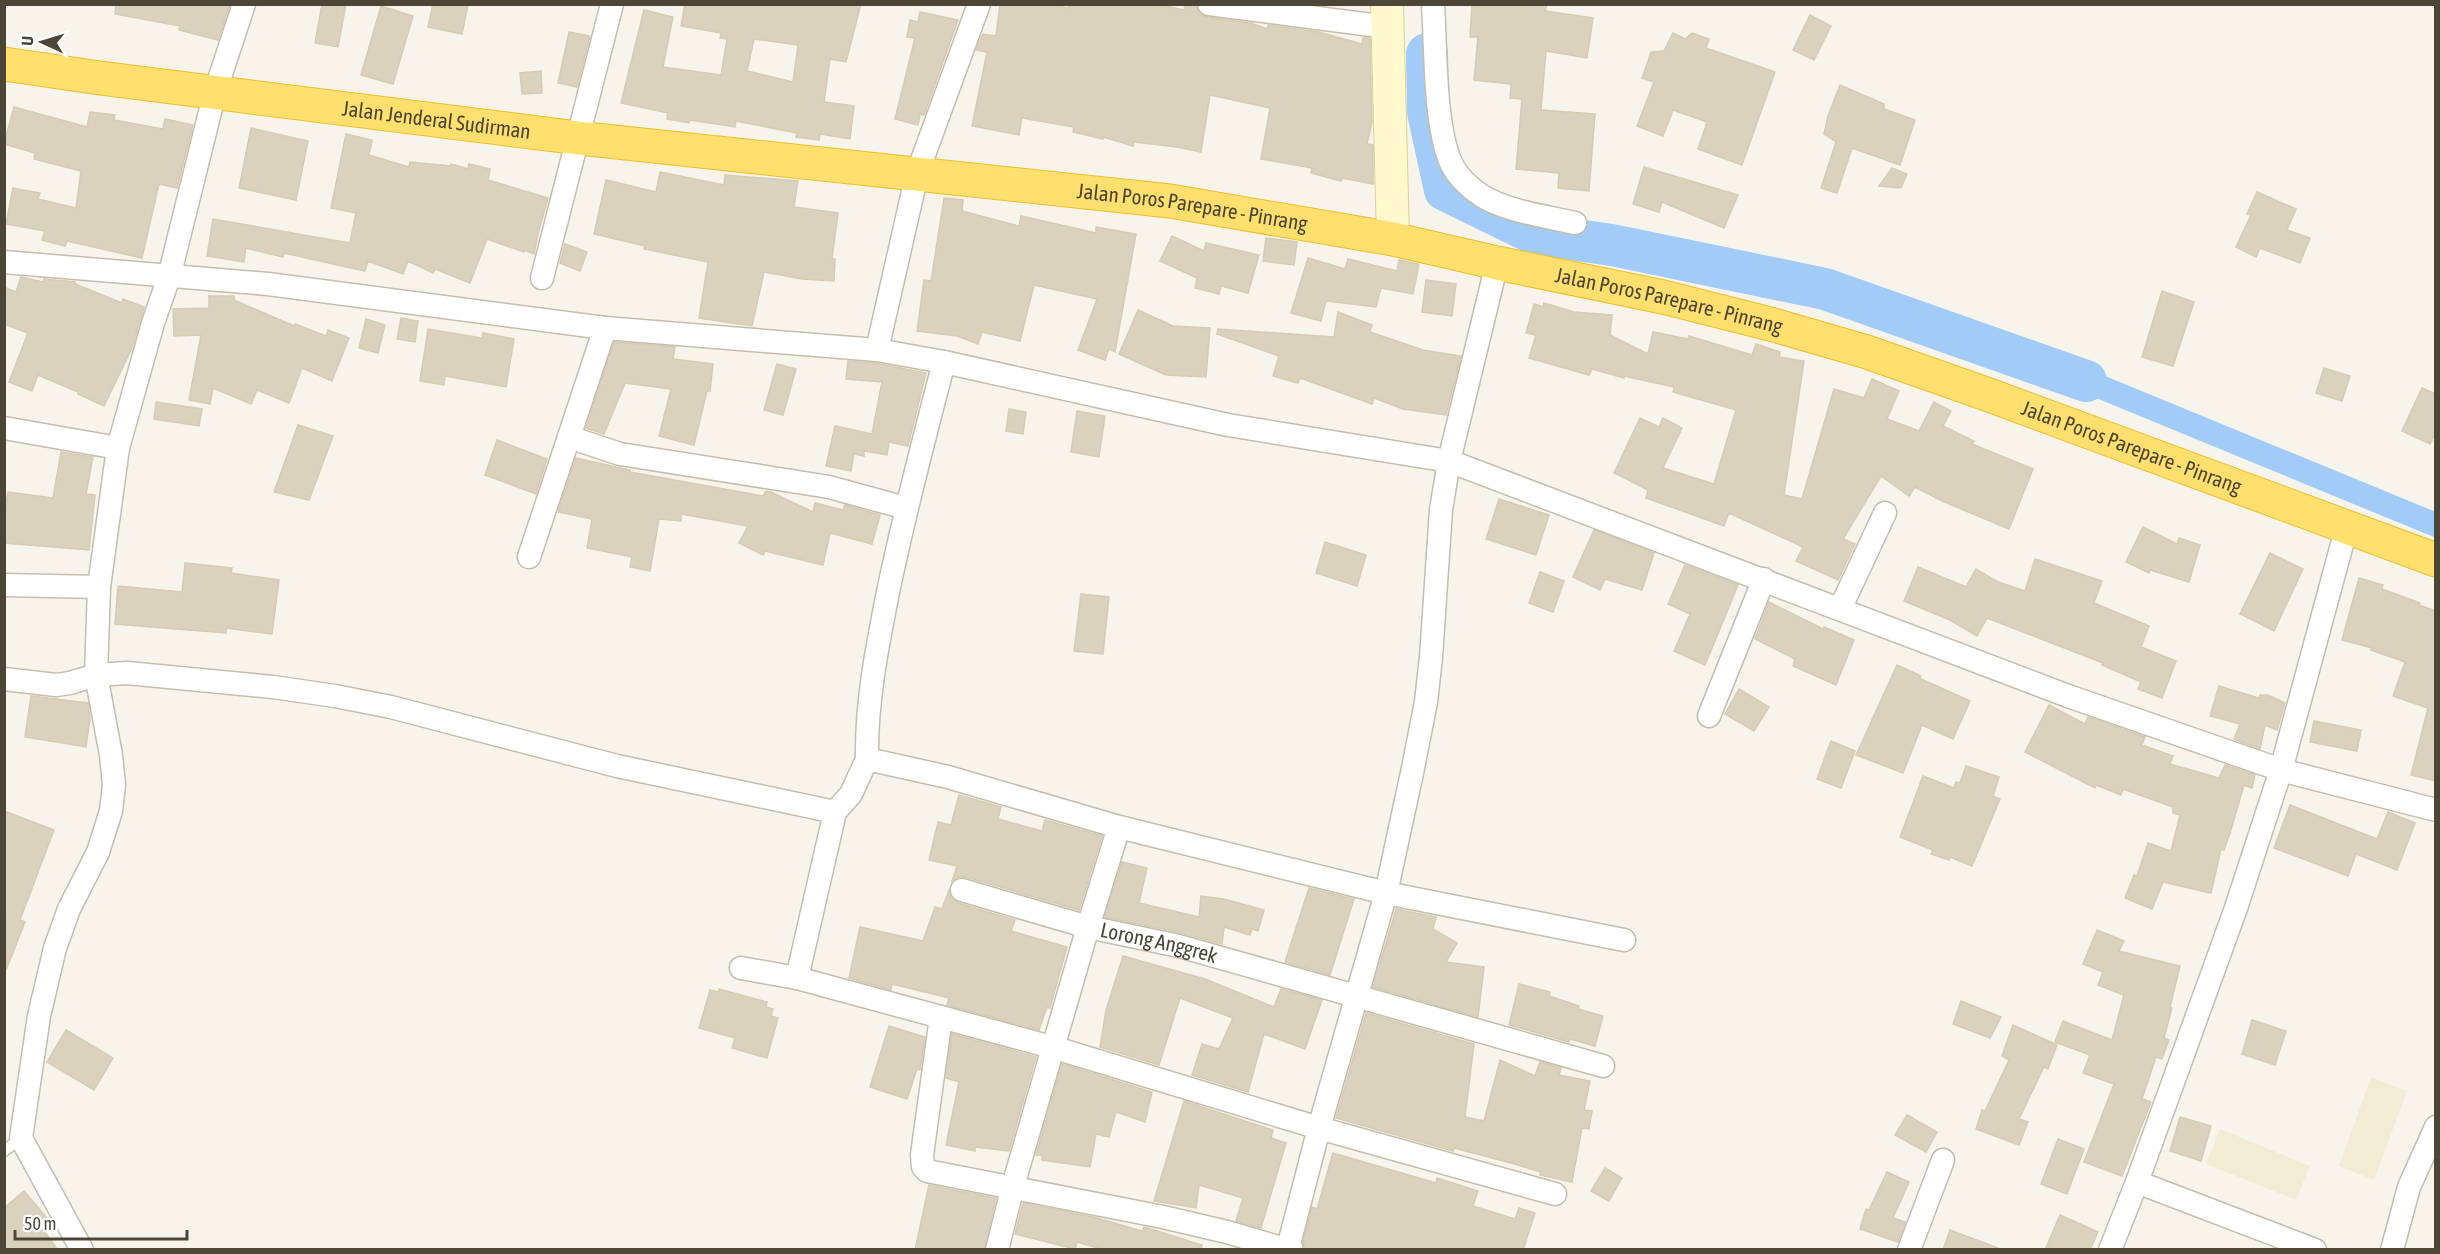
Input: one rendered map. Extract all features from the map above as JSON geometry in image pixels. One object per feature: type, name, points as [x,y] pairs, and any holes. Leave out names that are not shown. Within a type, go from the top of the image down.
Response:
[{"type":"highway","name":"Jalan Jenderal Sudirman","points":[[4,64],[578,138],[870,169]]},
{"type":"highway","name":"Jalan Poros Parepare - Pinrang","points":[[870,169],[1170,201],[1393,239],[1664,297],[1867,352],[1989,394],[2436,560]]},
{"type":"street","points":[[82,1250],[13,1145],[55,948],[69,909],[98,852],[111,811],[114,785],[111,755],[96,675],[99,587],[118,448],[153,323],[169,277],[215,92],[244,4]]},
{"type":"street","points":[[542,278],[612,4]]},
{"type":"street","points":[[877,350],[917,174],[979,4]]},
{"type":"street","points":[[1209,4],[1387,16],[1393,239]]},
{"type":"street","points":[[1433,4],[1443,140],[1452,165],[1463,180],[1482,196],[1511,208],[1575,223]]},
{"type":"street","points":[[4,262],[268,284],[605,328],[877,350],[944,362],[1228,425],[1449,461],[2068,696],[2281,770],[2436,810]]},
{"type":"street","points":[[941,1017],[922,1155],[923,1167],[932,1173],[1013,1186],[1163,1217],[1289,1249],[1319,1128],[1386,893],[1426,702],[1441,510],[1449,461],[1497,263]]},
{"type":"street","points":[[529,557],[605,328]]},
{"type":"street","points":[[797,978],[835,813],[851,794],[867,759],[866,728],[870,688],[906,508],[944,362]]},
{"type":"street","points":[[4,428],[118,448]]},
{"type":"street","points":[[569,437],[620,454],[829,487],[906,508]]},
{"type":"street","points":[[1840,609],[1885,513]]},
{"type":"street","points":[[2109,1250],[2137,1182],[2236,908],[2281,770],[2347,526]]},
{"type":"street","points":[[1709,716],[1764,579]]},
{"type":"street","points":[[4,585],[99,587]]},
{"type":"street","points":[[4,679],[56,685],[96,675],[127,673],[335,696],[391,707],[617,766],[835,813]]},
{"type":"street","points":[[867,759],[948,777],[1119,827],[1386,893],[1624,940]]},
{"type":"street","points":[[998,1250],[1013,1186],[1119,827]]},
{"type":"street","name":"Lorong Anggrek","points":[[962,890],[1088,927],[1179,946],[1603,1066]]},
{"type":"street","points":[[741,968],[797,978],[1055,1048],[1319,1128],[1555,1194]]},
{"type":"street","points":[[2392,1250],[2409,1187],[2436,1127]]},
{"type":"street","points":[[1909,1250],[1943,1160]]},
{"type":"street","points":[[2137,1182],[2315,1250]]},
{"type":"shaded area","points":[[2371,1077],[2407,1091],[2374,1180],[2339,1166]]},
{"type":"shaded area","points":[[2220,1129],[2310,1166],[2296,1200],[2206,1164]]},
{"type":"building","points":[[116,4],[230,4],[218,40],[179,30],[180,26],[115,14]]},
{"type":"building","points":[[322,4],[346,4],[338,47],[315,43]]},
{"type":"building","points":[[433,4],[468,4],[462,34],[428,27]]},
{"type":"building","points":[[685,4],[861,4],[846,62],[830,59],[824,102],[854,106],[850,139],[820,134],[819,140],[796,137],[797,133],[736,121],[735,127],[690,120],[689,123],[667,119],[668,113],[621,103],[644,10],[673,17],[663,67],[721,75],[727,39],[720,38],[721,33],[681,26]],"holes":[[[754,39],[798,45],[793,82],[747,71]]]},
{"type":"building","points":[[1000,4],[1047,4],[1069,8],[1069,4],[1156,4],[1184,10],[1185,4],[1192,4],[1196,5],[1200,14],[1207,17],[1251,23],[1267,29],[1268,25],[1319,32],[1362,44],[1363,38],[1370,38],[1372,122],[1367,144],[1373,145],[1373,184],[1342,178],[1341,181],[1311,173],[1312,168],[1261,159],[1270,108],[1210,95],[1201,152],[1134,142],[1133,146],[1103,137],[1103,139],[1073,132],[1074,127],[1022,118],[1019,135],[972,126],[987,52],[976,50],[983,34],[996,36]]},
{"type":"building","points":[[1472,4],[1547,4],[1545,11],[1593,18],[1587,58],[1546,51],[1541,110],[1595,114],[1589,191],[1558,188],[1559,173],[1516,169],[1522,99],[1510,98],[1511,84],[1474,80],[1478,37],[1470,37]]},
{"type":"building","points":[[381,6],[413,16],[393,84],[361,75]]},
{"type":"building","points":[[920,12],[958,20],[924,115],[920,114],[918,125],[895,119],[915,38],[907,37],[910,20],[918,22]]},
{"type":"building","points":[[1810,15],[1831,26],[1814,60],[1793,50]]},
{"type":"building","points":[[569,32],[590,36],[577,87],[558,83]]},
{"type":"building","points":[[1673,33],[1685,39],[1692,33],[1709,39],[1706,48],[1775,72],[1742,165],[1698,149],[1707,122],[1673,110],[1663,136],[1637,126],[1654,82],[1642,78],[1651,52],[1664,51]]},
{"type":"building","points":[[541,71],[542,93],[522,94],[520,73]]},
{"type":"building","points":[[1840,85],[1884,104],[1884,109],[1915,120],[1900,165],[1852,148],[1837,193],[1821,188],[1836,142],[1824,134]]},
{"type":"building","points":[[14,107],[87,127],[90,112],[115,115],[114,120],[163,129],[165,119],[193,125],[177,188],[159,184],[142,258],[67,241],[65,246],[42,240],[45,231],[6,224],[13,188],[40,193],[38,199],[76,208],[81,171],[34,159],[35,153],[4,144]]},
{"type":"building","points":[[251,128],[308,141],[296,200],[239,188]]},
{"type":"building","points":[[346,134],[372,140],[369,155],[409,167],[410,162],[451,166],[451,164],[468,169],[469,164],[490,169],[488,180],[548,198],[534,254],[487,239],[470,283],[435,269],[433,273],[408,261],[403,274],[368,261],[365,271],[284,253],[283,257],[246,248],[244,262],[207,256],[213,219],[350,243],[356,213],[331,208]]},
{"type":"building","points":[[1644,167],[1738,195],[1724,228],[1662,202],[1659,212],[1633,204]]},
{"type":"building","points":[[1892,168],[1907,174],[1901,188],[1879,186]]},
{"type":"building","points":[[660,172],[724,185],[725,175],[798,181],[794,207],[838,213],[832,259],[835,259],[834,281],[802,279],[764,272],[752,326],[699,318],[708,262],[644,249],[645,246],[594,234],[606,180],[656,192]]},
{"type":"building","points":[[2257,192],[2296,209],[2287,230],[2310,238],[2300,263],[2260,248],[2256,257],[2236,247],[2251,215],[2247,214]]},
{"type":"building","points":[[944,198],[963,200],[962,211],[1019,226],[1021,216],[1096,233],[1096,227],[1136,234],[1115,352],[1109,349],[1105,360],[1078,350],[1097,299],[1034,285],[1020,341],[982,332],[978,344],[957,336],[917,331],[924,280],[931,281]]},
{"type":"building","points":[[1172,236],[1204,251],[1206,243],[1259,255],[1248,293],[1221,286],[1219,294],[1195,288],[1197,278],[1160,261]]},
{"type":"building","points":[[1266,238],[1297,242],[1294,265],[1263,261]]},
{"type":"building","points":[[565,244],[587,252],[580,271],[560,263]]},
{"type":"building","points":[[1308,258],[1345,269],[1348,259],[1397,271],[1399,260],[1419,264],[1413,294],[1381,288],[1376,307],[1326,301],[1321,321],[1291,313]]},
{"type":"building","points":[[21,277],[43,282],[44,279],[75,282],[75,284],[122,303],[123,299],[144,307],[132,348],[104,406],[38,375],[32,391],[9,382],[28,333],[4,324],[4,287],[16,292]]},
{"type":"building","points":[[1426,280],[1456,284],[1452,316],[1422,312]]},
{"type":"building","points":[[2162,291],[2194,302],[2173,366],[2142,357]]},
{"type":"building","points":[[209,296],[234,296],[234,300],[294,326],[295,324],[326,336],[328,330],[349,338],[332,381],[302,368],[289,403],[257,390],[251,404],[213,388],[210,404],[189,400],[201,335],[174,336],[173,309],[209,308]]},
{"type":"building","points":[[1544,303],[1574,312],[1612,315],[1610,335],[1648,354],[1653,332],[1688,339],[1689,336],[1752,355],[1756,344],[1780,352],[1779,357],[1804,361],[1784,495],[1802,499],[1834,389],[1864,398],[1872,379],[1899,391],[1887,419],[1919,431],[1934,402],[1951,411],[1943,426],[1974,441],[1972,444],[2033,469],[2009,529],[1915,487],[1909,496],[1881,476],[1843,539],[1855,544],[1838,580],[1796,561],[1803,547],[1729,513],[1724,526],[1646,498],[1648,490],[1614,473],[1640,418],[1659,427],[1663,418],[1682,428],[1663,468],[1714,484],[1736,410],[1673,392],[1674,387],[1624,376],[1624,378],[1592,369],[1589,375],[1529,358],[1536,335],[1526,333],[1534,304],[1543,307]]},
{"type":"building","points":[[1138,310],[1173,326],[1210,328],[1206,377],[1166,375],[1119,354]]},
{"type":"building","points":[[1338,312],[1372,325],[1370,332],[1423,350],[1461,356],[1446,415],[1403,409],[1374,398],[1372,404],[1300,378],[1298,383],[1273,376],[1279,356],[1217,334],[1218,329],[1334,337]]},
{"type":"building","points":[[401,318],[418,321],[415,342],[397,339]]},
{"type":"building","points":[[366,319],[385,325],[378,353],[359,348]]},
{"type":"building","points":[[428,329],[482,338],[483,333],[514,339],[506,387],[445,376],[444,385],[420,381]]},
{"type":"building","points":[[614,342],[675,347],[673,359],[713,364],[710,391],[707,391],[694,445],[659,436],[671,389],[625,383],[604,434],[586,428]]},
{"type":"building","points":[[848,361],[875,363],[926,373],[908,446],[889,442],[887,455],[864,451],[864,456],[854,454],[851,471],[826,466],[835,426],[872,434],[882,382],[846,379]]},
{"type":"building","points":[[777,364],[796,369],[783,415],[764,410]]},
{"type":"building","points":[[2324,368],[2350,376],[2342,401],[2316,393]]},
{"type":"building","points":[[2422,388],[2436,394],[2436,432],[2430,444],[2402,431]]},
{"type":"building","points":[[156,402],[202,409],[199,426],[154,419]]},
{"type":"building","points":[[1009,409],[1026,412],[1023,434],[1006,431]]},
{"type":"building","points":[[1077,411],[1105,416],[1099,457],[1071,452]]},
{"type":"building","points":[[298,425],[333,436],[309,500],[274,492]]},
{"type":"building","points":[[497,440],[547,459],[536,494],[485,475]]},
{"type":"building","points":[[61,452],[93,457],[86,494],[95,495],[89,550],[4,543],[4,515],[8,492],[53,498]]},
{"type":"building","points":[[576,458],[630,470],[630,472],[763,496],[766,491],[771,492],[813,512],[815,503],[843,510],[845,505],[880,515],[872,544],[830,533],[823,565],[765,551],[763,555],[739,543],[748,526],[681,514],[681,521],[659,519],[650,571],[630,567],[632,557],[587,548],[592,519],[558,512]]},
{"type":"building","points":[[1499,499],[1549,515],[1536,555],[1486,539]]},
{"type":"building","points":[[2143,527],[2177,544],[2179,538],[2200,545],[2189,582],[2150,570],[2149,573],[2126,562]]},
{"type":"building","points":[[1594,530],[1654,553],[1642,590],[1605,579],[1600,590],[1573,577]]},
{"type":"building","points":[[1325,542],[1366,555],[1357,586],[1316,573]]},
{"type":"building","points":[[2270,553],[2303,569],[2274,631],[2240,614]]},
{"type":"building","points":[[2035,559],[2102,581],[2094,603],[2149,626],[2141,647],[2176,661],[2162,698],[2138,689],[2141,682],[2102,665],[2103,663],[1987,618],[1977,636],[1950,620],[1904,601],[1918,567],[1966,587],[1976,569],[1998,582],[2025,591]]},
{"type":"building","points":[[185,563],[232,568],[231,573],[279,580],[272,634],[226,628],[226,633],[115,624],[118,586],[182,592]]},
{"type":"building","points":[[1685,565],[1738,585],[1705,665],[1674,651],[1690,614],[1668,604]]},
{"type":"building","points":[[1540,572],[1564,581],[1553,612],[1529,603]]},
{"type":"building","points":[[2359,578],[2383,585],[2382,589],[2436,611],[2436,781],[2411,775],[2428,708],[2393,696],[2405,662],[2371,650],[2372,648],[2342,640]]},
{"type":"building","points":[[1081,594],[1109,597],[1103,654],[1074,651]]},
{"type":"building","points":[[1769,602],[1823,629],[1824,627],[1854,640],[1836,685],[1793,666],[1795,659],[1755,639]]},
{"type":"building","points":[[1897,665],[1921,676],[1919,678],[1970,701],[1953,739],[1922,725],[1903,773],[1856,755]]},
{"type":"building","points":[[2219,686],[2259,698],[2260,695],[2268,695],[2285,703],[2277,730],[2265,725],[2260,749],[2234,739],[2240,724],[2210,716]]},
{"type":"building","points":[[1739,689],[1769,707],[1754,731],[1725,714]]},
{"type":"building","points":[[31,696],[88,703],[90,719],[86,747],[25,737]]},
{"type":"building","points":[[2049,705],[2085,724],[2088,717],[2145,737],[2142,745],[2173,756],[2170,764],[2219,778],[2225,765],[2255,775],[2252,788],[2244,785],[2224,850],[2221,849],[2211,893],[2163,882],[2152,909],[2125,898],[2134,875],[2137,876],[2148,843],[2171,851],[2180,815],[2173,813],[2173,807],[2123,789],[2121,795],[2096,785],[2095,788],[2025,752]]},
{"type":"building","points":[[2314,721],[2361,730],[2357,751],[2310,742]]},
{"type":"building","points":[[1831,741],[1855,751],[1841,788],[1817,779]]},
{"type":"building","points":[[1966,766],[1999,777],[1993,796],[2000,799],[1972,866],[1950,857],[1949,860],[1931,854],[1933,850],[1900,837],[1923,776],[1954,788],[1956,782],[1960,783]]},
{"type":"building","points":[[959,795],[1001,807],[998,819],[1042,831],[1045,820],[1102,836],[1079,910],[966,877],[958,877],[952,881],[957,866],[929,860],[938,822],[951,825]]},
{"type":"building","points":[[2290,805],[2377,839],[2388,812],[2415,823],[2397,870],[2356,854],[2348,876],[2274,848]]},
{"type":"building","points":[[4,811],[54,830],[20,920],[25,922],[6,970]]},
{"type":"building","points":[[1122,862],[1147,868],[1139,903],[1199,917],[1201,896],[1224,899],[1264,910],[1258,931],[1252,929],[1250,935],[1224,927],[1222,944],[1105,917]]},
{"type":"building","points":[[1309,888],[1354,899],[1330,975],[1285,962]]},
{"type":"building","points":[[949,890],[952,899],[958,903],[1015,920],[1011,931],[1067,947],[1050,1008],[1047,1007],[1039,1030],[947,1005],[949,998],[892,984],[891,990],[849,978],[860,927],[923,941],[935,907],[942,909]]},
{"type":"building","points":[[1396,909],[1436,917],[1433,929],[1457,943],[1446,962],[1484,967],[1478,1017],[1373,987]]},
{"type":"building","points":[[2097,930],[2124,941],[2119,951],[2180,966],[2164,1038],[2169,1040],[2162,1059],[2156,1057],[2142,1099],[2151,1102],[2122,1176],[2084,1162],[2114,1084],[2083,1073],[2090,1055],[2055,1042],[2063,1021],[2112,1040],[2124,995],[2098,985],[2103,972],[2083,964]]},
{"type":"building","points":[[1123,956],[1205,979],[1274,1007],[1281,989],[1322,1000],[1305,1049],[1264,1034],[1248,1092],[1192,1075],[1202,1044],[1219,1049],[1233,1018],[1180,998],[1159,1065],[1100,1047],[1106,1010]]},
{"type":"building","points":[[1519,984],[1550,992],[1549,996],[1579,1006],[1578,1009],[1603,1016],[1595,1046],[1570,1039],[1569,1042],[1509,1025]]},
{"type":"building","points":[[719,989],[767,1002],[766,1007],[773,1009],[771,1016],[778,1018],[767,1058],[732,1048],[735,1038],[699,1028],[710,990],[718,992]]},
{"type":"building","points":[[1961,1001],[2001,1017],[1990,1038],[1953,1024]]},
{"type":"building","points":[[1366,1013],[1474,1044],[1465,1117],[1484,1121],[1500,1060],[1535,1076],[1540,1062],[1561,1068],[1559,1075],[1590,1081],[1584,1110],[1592,1111],[1589,1129],[1582,1128],[1572,1182],[1540,1175],[1541,1172],[1511,1163],[1454,1148],[1453,1151],[1336,1118]]},
{"type":"building","points":[[2252,1020],[2286,1031],[2275,1065],[2242,1054]]},
{"type":"building","points":[[2013,1025],[2057,1045],[2048,1069],[2044,1067],[2019,1119],[2028,1122],[2019,1145],[1976,1129],[1982,1110],[1985,1111],[2009,1060],[2002,1056]]},
{"type":"building","points":[[889,1026],[925,1037],[920,1070],[917,1069],[907,1099],[870,1087]]},
{"type":"building","points":[[66,1030],[113,1058],[94,1090],[47,1062]]},
{"type":"building","points":[[952,1034],[1036,1057],[1009,1151],[975,1147],[975,1151],[946,1145],[959,1082],[946,1078]]},
{"type":"building","points":[[1062,1064],[1152,1092],[1145,1122],[1116,1112],[1109,1137],[1096,1134],[1090,1167],[1042,1160],[1042,1155],[1036,1155]]},
{"type":"building","points":[[1184,1101],[1273,1130],[1271,1138],[1286,1143],[1261,1228],[1236,1221],[1243,1198],[1199,1185],[1196,1208],[1154,1201]]},
{"type":"building","points":[[1907,1115],[1937,1132],[1926,1152],[1895,1135]]},
{"type":"building","points":[[2180,1117],[2211,1126],[2201,1161],[2170,1151]]},
{"type":"building","points":[[2058,1139],[2084,1149],[2067,1194],[2041,1184]]},
{"type":"building","points":[[1333,1153],[1436,1183],[1437,1178],[1478,1191],[1473,1206],[1515,1219],[1519,1208],[1535,1213],[1523,1250],[1305,1250],[1303,1243],[1312,1207],[1317,1209]]},
{"type":"building","points":[[1605,1168],[1622,1178],[1609,1201],[1591,1191]]},
{"type":"building","points":[[1887,1172],[1909,1182],[1893,1218],[1905,1222],[1898,1242],[1860,1229],[1866,1209],[1869,1210]]},
{"type":"building","points":[[929,1185],[996,1198],[984,1250],[915,1250]]},
{"type":"building","points":[[24,1191],[46,1217],[38,1223],[58,1250],[4,1250],[4,1208]]},
{"type":"building","points":[[1023,1203],[1093,1217],[1142,1231],[1144,1227],[1202,1245],[1201,1250],[1105,1250],[1077,1242],[1075,1249],[1015,1234]]},
{"type":"building","points":[[2060,1215],[2098,1232],[2090,1250],[2045,1250]]},
{"type":"building","points":[[1950,1230],[1998,1248],[1998,1250],[1943,1250]]},
{"type":"waterway","points":[[1427,54],[1428,112],[1445,190],[1535,234],[1612,245],[1825,289],[2086,381]]},
{"type":"waterway","points":[[2086,381],[2436,525]]}]
